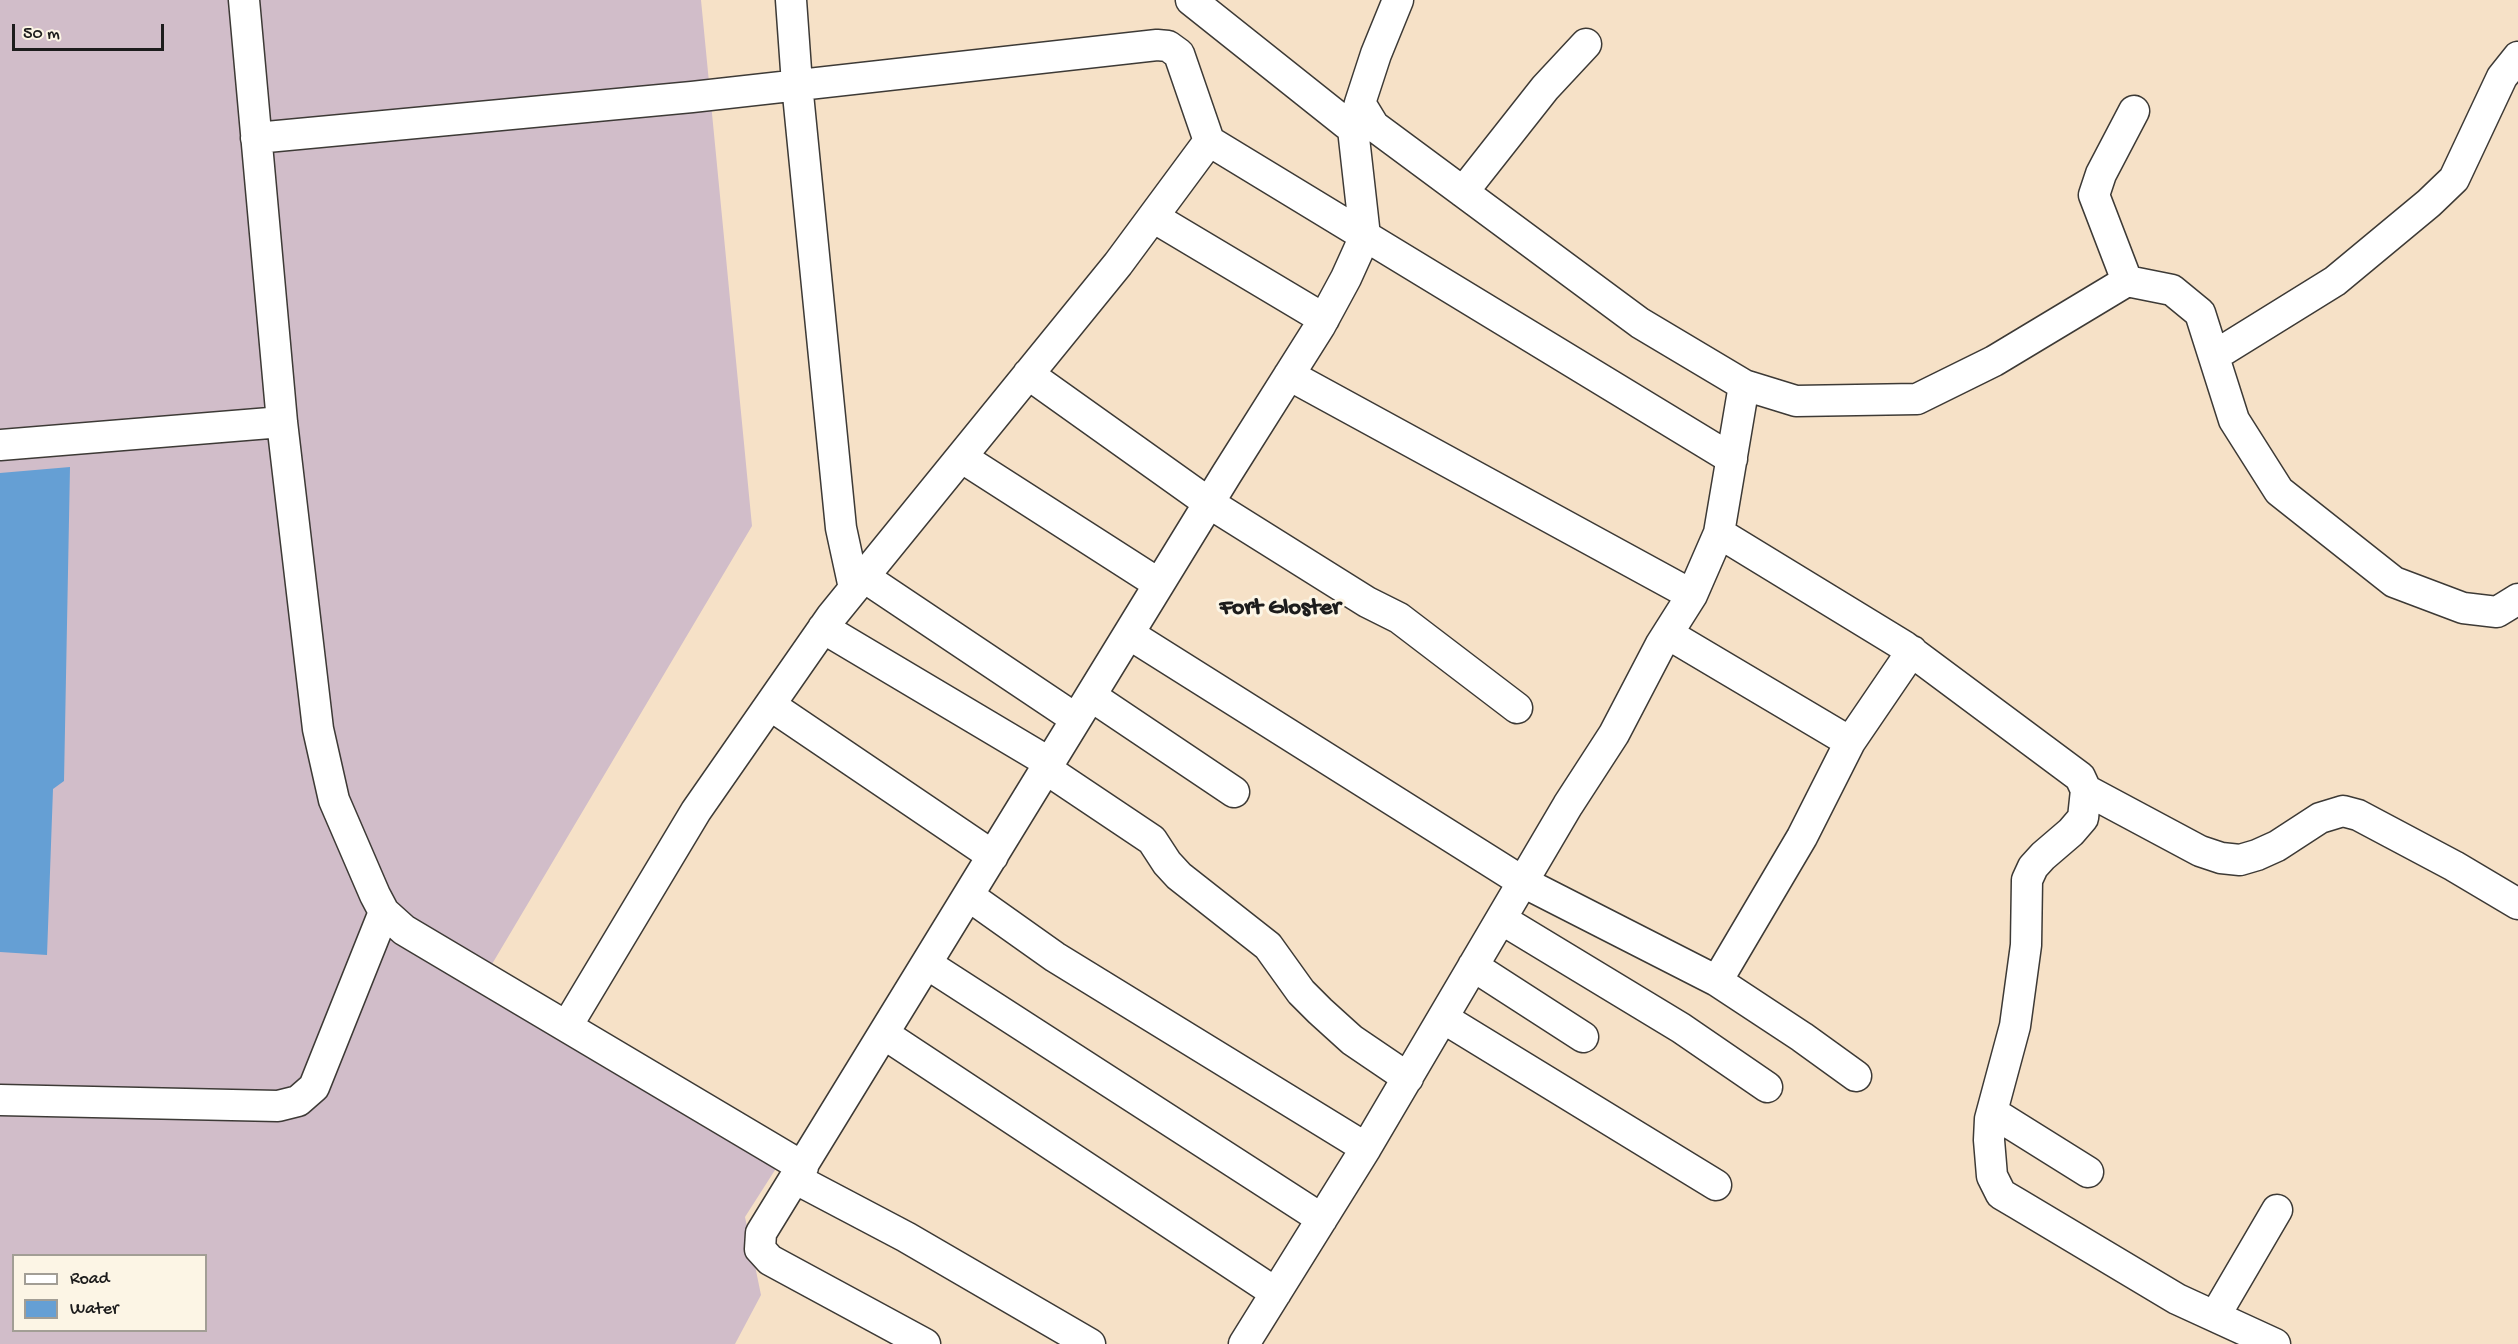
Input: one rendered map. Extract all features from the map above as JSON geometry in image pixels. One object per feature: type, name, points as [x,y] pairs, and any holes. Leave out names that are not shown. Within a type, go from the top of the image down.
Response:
[{"type":"street","points":[[244,0],[282,422],[318,729],[334,800],[384,912],[404,930],[567,1026],[800,1173],[1090,1344]]},
{"type":"street","points":[[791,0],[788,85],[841,528],[859,582],[1234,792]]},
{"type":"street","points":[[1191,0],[1374,126],[1640,323],[1744,385],[1796,401],[1917,399],[1994,361],[2127,281],[2172,290],[2200,313],[2234,420],[2279,492],[2394,582],[2463,608],[2497,612],[2518,599]]},
{"type":"street","points":[[925,1344],[770,1260],[760,1249],[761,1233],[1324,319],[1356,259],[1365,236],[1357,116],[1376,54],[1398,0]]},
{"type":"street","points":[[1463,192],[1545,88],[1586,44]]},
{"type":"street","points":[[256,138],[692,98],[788,85],[1157,45],[1168,46],[1179,54],[1209,141],[1732,459]]},
{"type":"street","points":[[2214,356],[2336,281],[2429,203],[2454,178],[2502,77],[2518,57]]},
{"type":"street","points":[[2127,281],[2094,195],[2101,174],[2134,111]]},
{"type":"street","points":[[567,1026],[696,811],[823,628],[1118,264],[1209,141]]},
{"type":"street","points":[[1153,217],[1324,319]]},
{"type":"street","points":[[1028,375],[1209,503],[1367,602],[1399,618],[1517,708]]},
{"type":"street","points":[[1289,375],[1692,596]]},
{"type":"street","points":[[1244,1344],[1366,1148],[1568,805],[1614,734],[1668,634],[1692,596],[1719,533],[1744,385]]},
{"type":"street","points":[[0,445],[282,422]]},
{"type":"street","points":[[961,457],[1159,584]]},
{"type":"street","points":[[1719,533],[1912,651],[2080,777],[2086,790],[2083,818],[2033,867],[2027,880],[2026,945],[2015,1026],[1992,1112],[1989,1140],[1992,1176],[2001,1194],[2177,1299],[2275,1344]]},
{"type":"street","points":[[823,628],[1048,766],[1152,840],[1167,863],[1179,876],[1268,946],[1301,992],[1336,1026],[1352,1040],[1407,1078]]},
{"type":"street","points":[[1129,634],[1523,882],[1717,981],[1857,1076]]},
{"type":"street","points":[[1668,634],[1850,742]]},
{"type":"street","points":[[1717,981],[1802,837],[1850,742],[1912,651]]},
{"type":"street","points":[[770,705],[993,856]]},
{"type":"street","points":[[2086,790],[2200,851],[2222,858],[2240,860],[2277,846],[2319,818],[2343,811],[2358,815],[2454,866],[2518,904]]},
{"type":"street","points":[[969,896],[1055,957],[1366,1148]]},
{"type":"street","points":[[0,1100],[278,1106],[298,1101],[314,1087],[384,912]]},
{"type":"street","points":[[1501,919],[1682,1028],[1767,1087]]},
{"type":"street","points":[[927,964],[1322,1219]]},
{"type":"street","points":[[1473,966],[1583,1037]]},
{"type":"street","points":[[1443,1018],[1716,1185]]},
{"type":"street","points":[[884,1034],[1276,1293]]},
{"type":"street","points":[[1992,1112],[2088,1172]]},
{"type":"street","points":[[2215,1316],[2277,1210]]},
{"type":"shaded area","points":[[0,0],[701,0],[752,526],[479,986],[782,1159],[745,1217],[761,1295],[735,1344],[0,1344]]},
{"type":"water","points":[[70,467],[64,781],[53,789],[47,955],[0,952],[0,473]]},
{"type":"district","name":"Fort Gloster","points":[[1280,609]]}]
